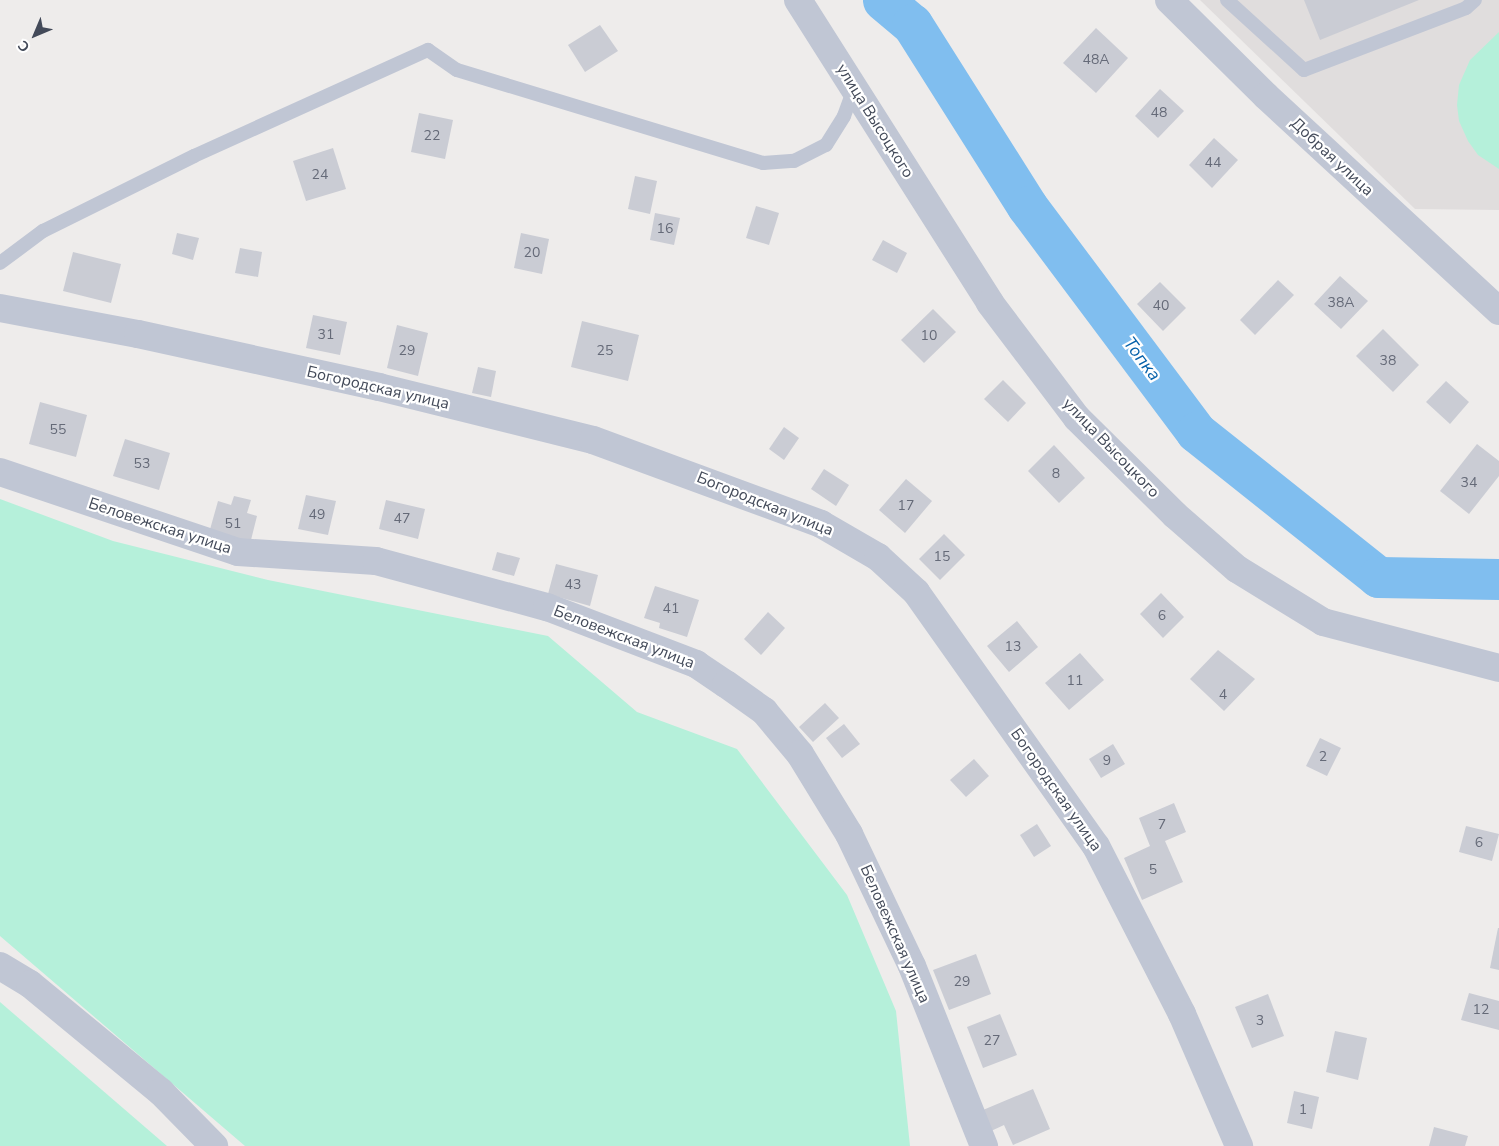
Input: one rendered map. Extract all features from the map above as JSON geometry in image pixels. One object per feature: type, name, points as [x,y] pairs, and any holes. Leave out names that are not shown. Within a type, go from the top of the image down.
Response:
[{"type":"street","name":"улица Высоцкого","points":[[798,0],[990,303],[1077,418],[1175,515],[1237,569],[1323,622],[1499,668]]},
{"type":"street","name":"Добрая улица","points":[[1169,0],[1266,96],[1499,311]]},
{"type":"street","name":"Богородская улица","points":[[0,308],[138,334],[321,374],[593,440],[821,524],[878,557],[916,592],[1096,846],[1182,1014],[1239,1146]]},
{"type":"street","name":"Беловежская улица","points":[[0,472],[238,552],[376,561],[547,607],[696,664],[726,684],[764,711],[800,754],[849,834],[912,966],[984,1146]]},
{"type":"street","points":[[0,966],[30,984],[161,1092],[214,1146]]},
{"type":"lane","points":[[1228,0],[1304,70],[1466,8],[1475,0]]},
{"type":"lane","points":[[0,263],[43,232],[194,156],[428,50],[457,70],[763,162],[794,161],[826,145],[844,116],[854,88]]},
{"type":"shaded area","points":[[1200,0],[1499,0],[1499,210],[1415,209]]},
{"type":"green space","points":[[1499,32],[1499,169],[1478,155],[1468,141],[1459,121],[1457,105],[1459,85],[1470,60]]},
{"type":"green space","points":[[0,499],[113,541],[268,580],[548,636],[637,712],[737,749],[847,895],[896,1011],[910,1146],[245,1146],[0,936]]},
{"type":"green space","points":[[0,1002],[167,1146],[0,1146]]},
{"type":"building","points":[[1304,0],[1419,0],[1320,40]]},
{"type":"building","points":[[600,25],[618,51],[585,72],[568,45]]},
{"type":"building","points":[[1096,28],[1128,58],[1096,93],[1063,63]]},
{"type":"building","points":[[1160,89],[1184,111],[1158,138],[1135,116]]},
{"type":"building","points":[[419,113],[453,120],[445,159],[411,152]]},
{"type":"building","points":[[1214,138],[1238,160],[1212,188],[1189,165]]},
{"type":"building","points":[[333,148],[346,189],[306,201],[293,161]]},
{"type":"building","points":[[635,176],[657,181],[650,214],[628,209]]},
{"type":"building","points":[[756,206],[779,213],[769,245],[746,238]]},
{"type":"building","points":[[655,213],[680,218],[674,245],[650,240]]},
{"type":"building","points":[[177,233],[199,238],[193,260],[172,254]]},
{"type":"building","points":[[521,233],[549,239],[542,274],[514,268]]},
{"type":"building","points":[[883,240],[907,253],[897,273],[872,260]]},
{"type":"building","points":[[240,248],[262,252],[258,277],[235,273]]},
{"type":"building","points":[[73,252],[121,264],[111,303],[63,291]]},
{"type":"building","points":[[1340,276],[1368,301],[1341,329],[1314,304]]},
{"type":"building","points":[[1278,280],[1294,295],[1255,335],[1240,320]]},
{"type":"building","points":[[1160,282],[1186,308],[1163,331],[1137,304]]},
{"type":"building","points":[[933,309],[956,332],[924,363],[901,340]]},
{"type":"building","points":[[313,315],[347,322],[340,355],[306,348]]},
{"type":"building","points":[[582,321],[639,335],[628,381],[571,367]]},
{"type":"building","points":[[397,325],[428,333],[418,376],[387,368]]},
{"type":"building","points":[[1383,329],[1419,365],[1393,392],[1356,356]]},
{"type":"building","points":[[478,367],[496,371],[491,397],[472,393]]},
{"type":"building","points":[[1003,380],[1026,403],[1008,422],[984,399]]},
{"type":"building","points":[[1446,381],[1469,402],[1450,424],[1426,402]]},
{"type":"building","points":[[40,402],[87,415],[76,457],[29,444]]},
{"type":"building","points":[[784,427],[799,438],[784,460],[769,449]]},
{"type":"building","points":[[125,439],[170,453],[159,490],[113,476]]},
{"type":"building","points":[[1477,444],[1499,461],[1499,476],[1469,514],[1440,491]]},
{"type":"building","points":[[1054,445],[1085,478],[1059,503],[1028,471]]},
{"type":"building","points":[[824,469],[849,485],[836,506],[811,489]]},
{"type":"building","points":[[906,479],[932,501],[905,533],[879,510]]},
{"type":"building","points":[[306,495],[336,501],[328,535],[298,529]]},
{"type":"building","points":[[234,496],[251,500],[247,513],[257,516],[250,544],[209,533],[218,501],[231,505]]},
{"type":"building","points":[[386,500],[425,509],[418,539],[379,529]]},
{"type":"building","points":[[944,534],[965,555],[940,580],[919,559]]},
{"type":"building","points":[[497,552],[520,558],[514,576],[492,570]]},
{"type":"building","points":[[556,564],[598,575],[590,606],[548,594]]},
{"type":"building","points":[[655,586],[699,600],[687,637],[659,628],[660,623],[644,618]]},
{"type":"building","points":[[1161,593],[1184,617],[1163,638],[1140,614]]},
{"type":"building","points":[[768,612],[785,628],[761,655],[744,639]]},
{"type":"building","points":[[1017,621],[1038,647],[1009,672],[987,646]]},
{"type":"building","points":[[1218,650],[1255,679],[1224,711],[1190,679]]},
{"type":"building","points":[[1080,653],[1104,680],[1069,710],[1045,683]]},
{"type":"building","points":[[825,703],[839,718],[813,742],[799,727]]},
{"type":"building","points":[[844,724],[860,744],[842,758],[826,738]]},
{"type":"building","points":[[1320,738],[1341,748],[1327,776],[1306,766]]},
{"type":"building","points":[[1113,744],[1125,764],[1101,778],[1089,759]]},
{"type":"building","points":[[974,759],[989,776],[966,797],[950,780]]},
{"type":"building","points":[[1174,803],[1186,832],[1165,841],[1183,882],[1142,900],[1124,858],[1150,846],[1139,818]]},
{"type":"building","points":[[1037,824],[1051,846],[1034,857],[1020,835]]},
{"type":"building","points":[[1466,826],[1499,834],[1492,861],[1459,852]]},
{"type":"building","points":[[1499,928],[1499,970],[1490,968]]},
{"type":"building","points":[[976,954],[991,994],[949,1010],[933,970]]},
{"type":"building","points":[[1469,993],[1499,1001],[1499,1030],[1461,1020]]},
{"type":"building","points":[[1268,994],[1284,1036],[1252,1048],[1235,1007]]},
{"type":"building","points":[[1000,1014],[1017,1055],[983,1068],[967,1027]]},
{"type":"building","points":[[1335,1031],[1367,1038],[1358,1080],[1326,1072]]},
{"type":"building","points":[[1033,1089],[1050,1129],[1013,1145],[1004,1125],[991,1131],[983,1110]]},
{"type":"building","points":[[1294,1091],[1319,1097],[1312,1129],[1287,1123]]},
{"type":"building","points":[[1434,1127],[1468,1136],[1465,1146],[1429,1146]]},
{"type":"waterway","name":"Топка","points":[[883,0],[912,24],[1027,206],[1196,432],[1378,577],[1499,579]]}]
